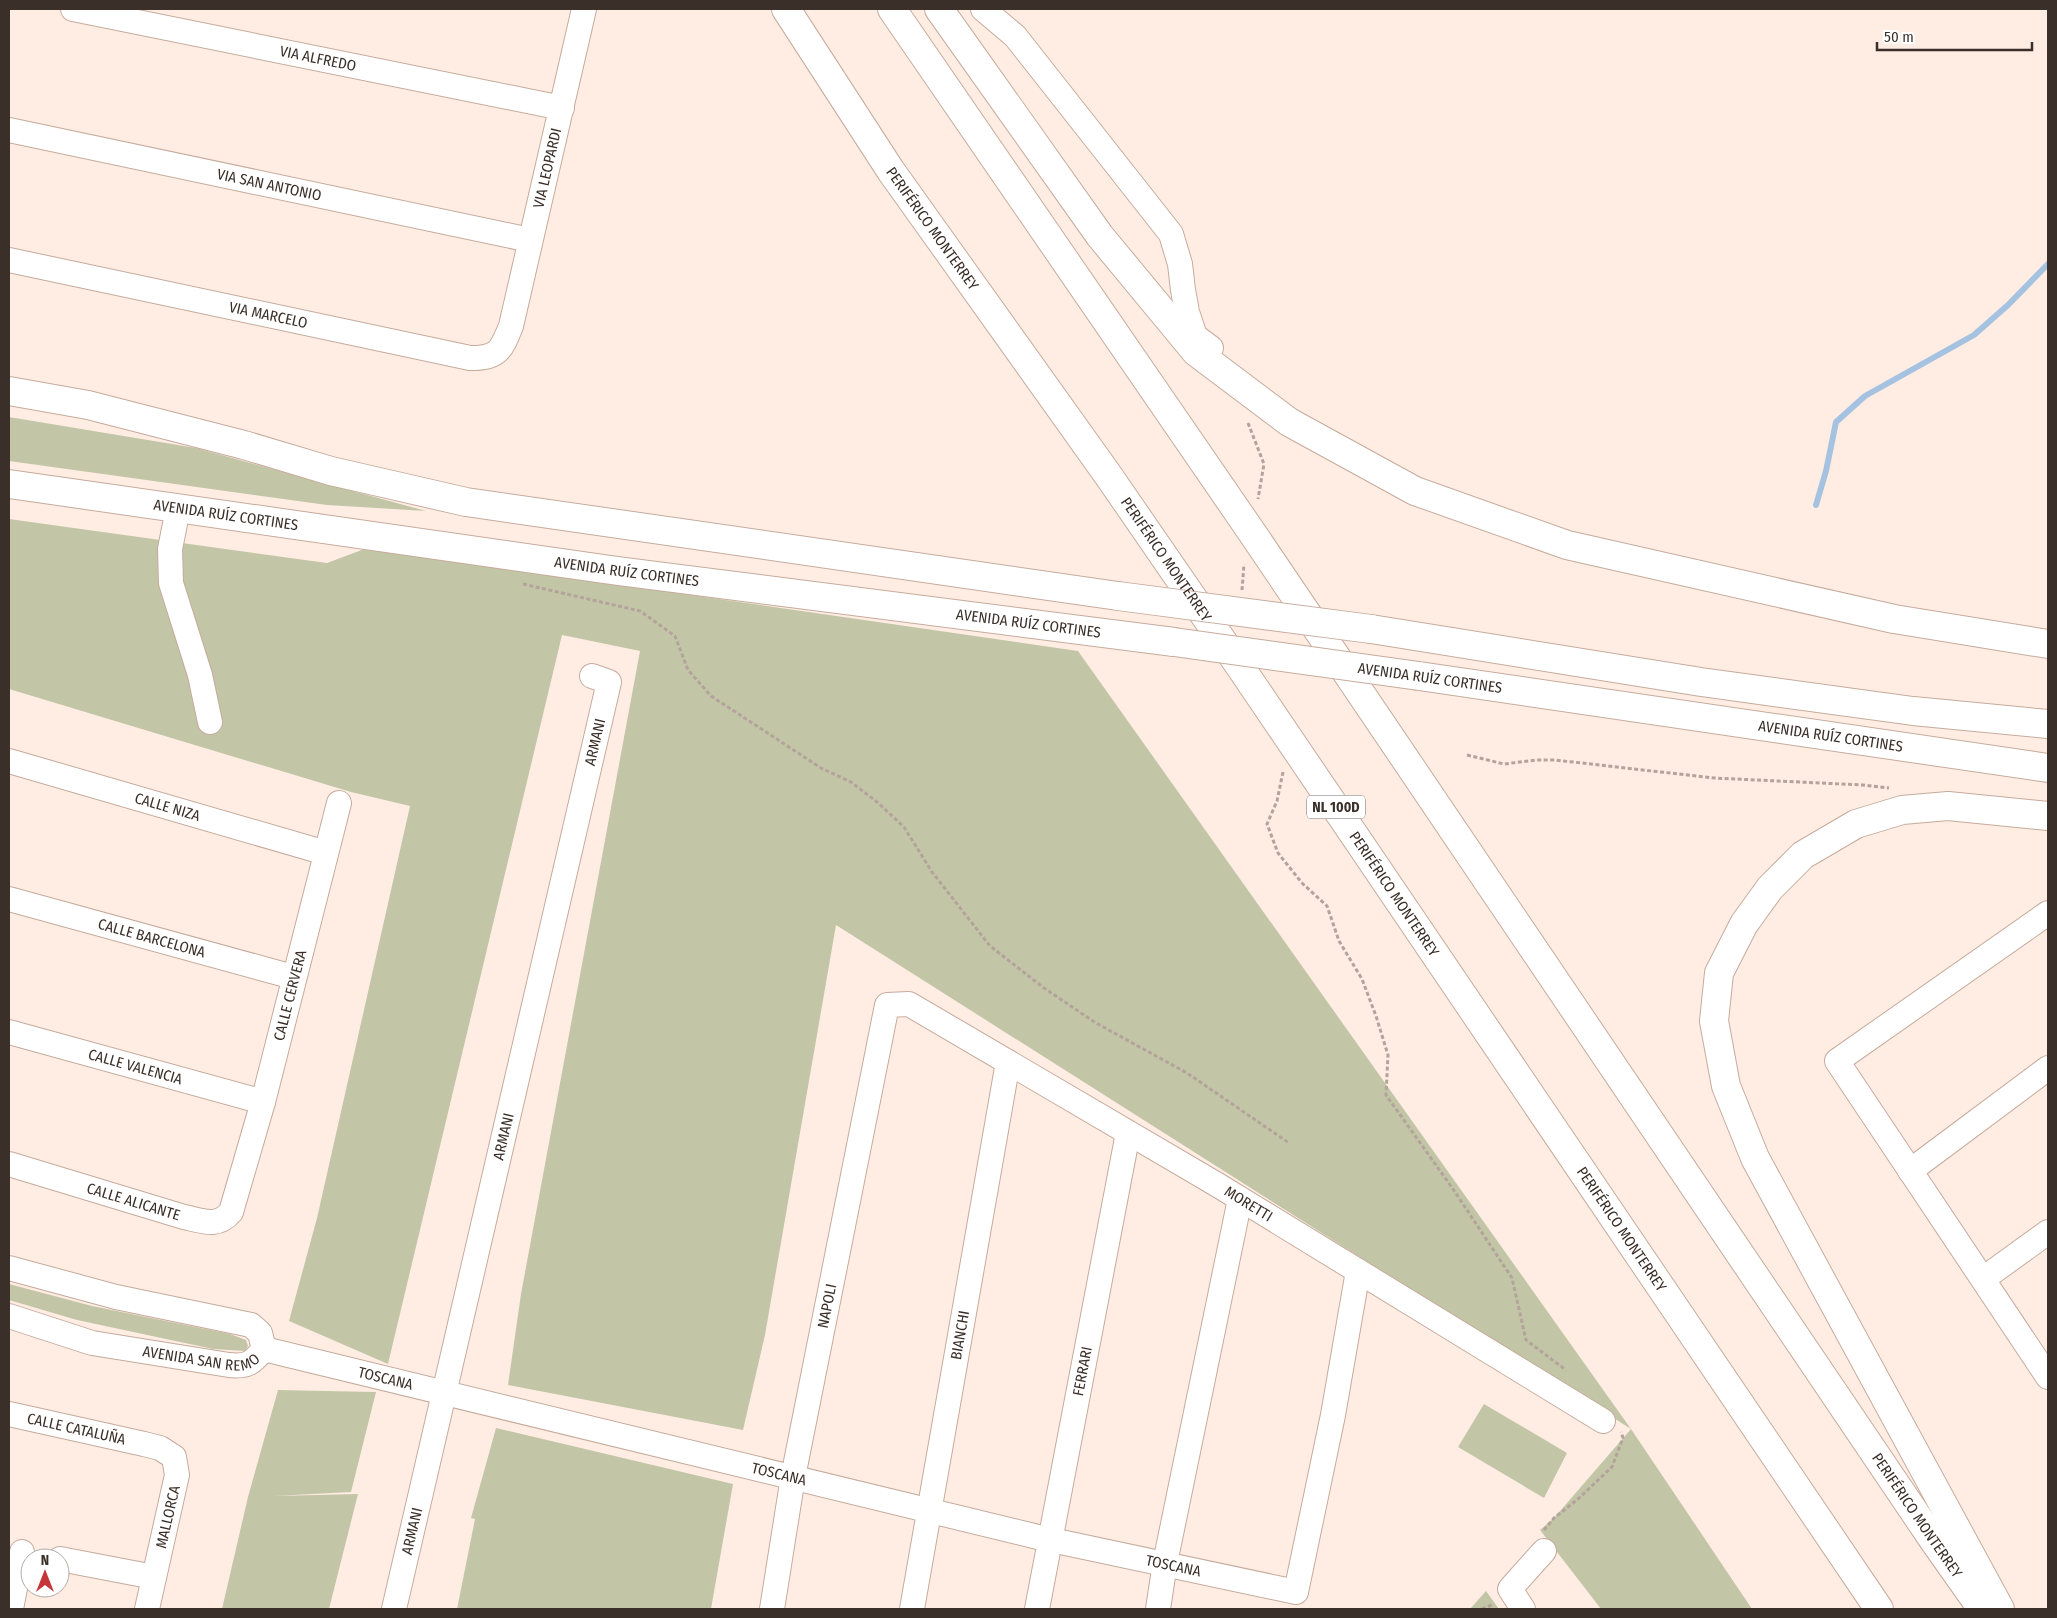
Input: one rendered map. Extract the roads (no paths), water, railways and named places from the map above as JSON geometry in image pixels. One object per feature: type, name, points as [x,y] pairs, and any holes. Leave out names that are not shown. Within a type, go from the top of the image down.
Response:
[{"type":"main road","name":"PERIFÉRICO MONTERREY","points":[[786,9],[891,171],[1108,474],[1225,644],[1879,1609]]},
{"type":"main road","name":"PERIFÉRICO MONTERREY","points":[[892,9],[1253,534],[1923,1525],[1982,1609]]},
{"type":"main road","points":[[939,9],[1100,236],[1196,352],[1289,422],[1415,491],[1567,545],[1894,618],[2048,644]]},
{"type":"main road","points":[[9,391],[88,405],[244,445],[331,471],[466,502],[1118,596],[1371,629],[1701,682],[1913,711],[2048,724]]},
{"type":"main road","name":"AVENIDA RUÍZ CORTINES","points":[[9,484],[618,571],[1174,642],[1419,676],[2048,768]]},
{"type":"main road","points":[[2000,1609],[1755,1158],[1726,1086],[1714,1021],[1720,973],[1744,924],[1770,888],[1803,855],[1856,824],[1902,810],[1948,806],[2048,816]]},
{"type":"street","name":"VIA ALFREDO","points":[[73,9],[562,108]]},
{"type":"street","name":"VIA LEOPARDI","points":[[511,326],[584,9]]},
{"type":"street","points":[[983,9],[1015,36],[1171,234],[1180,264],[1182,290],[1187,312],[1195,336],[1319,433],[1474,510],[1894,618],[2006,645],[2048,649]]},
{"type":"street","points":[[1010,9],[1015,36]]},
{"type":"street","name":"VIA SAN ANTONIO","points":[[9,130],[530,240]]},
{"type":"street","name":"VIA MARCELO","points":[[9,260],[470,358],[493,356],[503,347],[511,326]]},
{"type":"street","points":[[178,509],[170,549],[171,583],[200,676],[210,722]]},
{"type":"street","name":"ARMANI","points":[[394,1609],[609,682],[592,676]]},
{"type":"street","name":"CALLE NIZA","points":[[9,761],[326,854]]},
{"type":"street","name":"CALLE CERVERA","points":[[238,1187],[263,1102],[293,977],[339,803]]},
{"type":"street","name":"CALLE BARCELONA","points":[[9,899],[293,977]]},
{"type":"street","points":[[2048,913],[1837,1061],[2048,1377]]},
{"type":"street","name":"MORETTI","points":[[887,1005],[909,1004],[1240,1199],[1612,1425]]},
{"type":"street","name":"NAPOLI","points":[[772,1609],[793,1477],[887,1005]]},
{"type":"street","name":"CALLE VALENCIA","points":[[9,1032],[263,1102]]},
{"type":"street","name":"BIANCHI","points":[[912,1609],[1008,1062]]},
{"type":"street","points":[[1910,1171],[2048,1068]]},
{"type":"street","name":"FERRARI","points":[[1037,1609],[1128,1133]]},
{"type":"street","name":"CALLE ALICANTE","points":[[9,1164],[184,1217],[210,1222],[224,1220],[231,1212],[238,1187]]},
{"type":"street","points":[[1158,1609],[1165,1563],[1240,1199]]},
{"type":"street","points":[[1983,1279],[2048,1232]]},
{"type":"street","name":"AVENIDA SAN REMO","points":[[9,1268],[116,1297],[251,1325],[260,1333],[264,1349],[254,1361],[241,1366],[229,1366],[92,1343],[9,1316]]},
{"type":"street","name":"TOSCANA","points":[[264,1349],[1050,1539],[1296,1592],[1333,1415],[1358,1271]]},
{"type":"street","name":"CALLE CATALUÑA","points":[[9,1414],[144,1444]]},
{"type":"street","name":"MALLORCA","points":[[144,1444],[160,1448],[174,1457],[177,1475],[147,1609]]},
{"type":"street","points":[[1523,1609],[1510,1589],[1544,1551]]},
{"type":"street","points":[[12,1602],[13,1555]]},
{"type":"street","points":[[70,1561],[154,1577]]},
{"type":"waterway","points":[[1816,505],[1826,471],[1836,422],[1865,396],[1974,335],[2008,305],[2048,264]]}]
